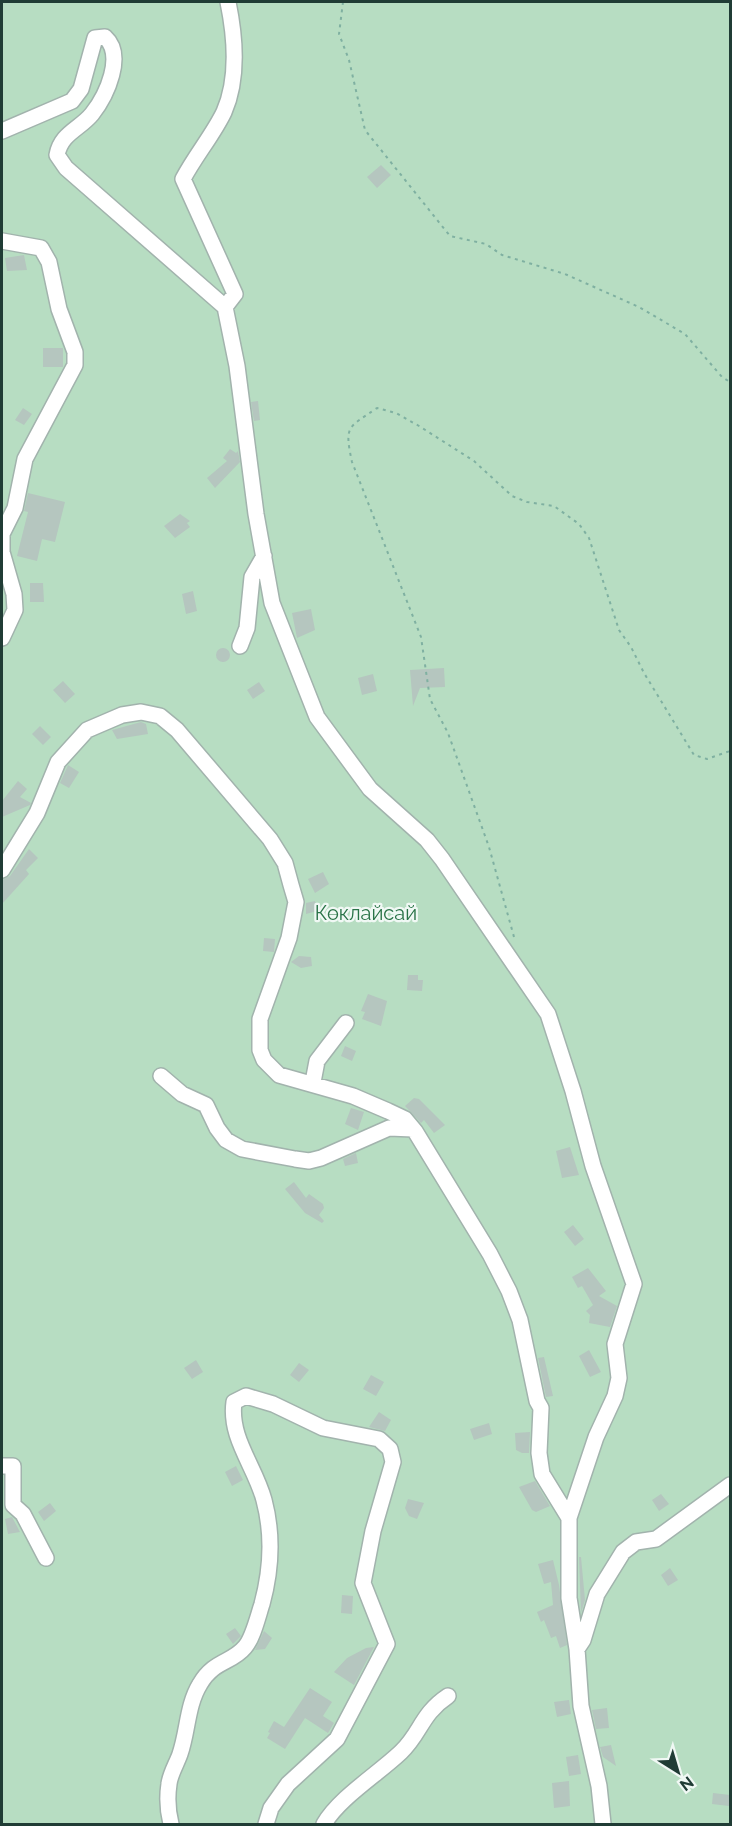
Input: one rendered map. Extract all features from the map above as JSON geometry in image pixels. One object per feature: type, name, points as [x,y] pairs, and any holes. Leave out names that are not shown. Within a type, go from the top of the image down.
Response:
[{"type":"street","points":[[225,307],[235,294],[183,179],[224,112],[229,97],[235,54],[228,2]]},
{"type":"street","points":[[2,131],[72,101],[81,89],[95,39],[105,37],[112,44],[114,57],[104,95],[91,116],[66,135],[59,145],[57,155],[66,168],[225,307],[237,366],[252,486],[272,603],[317,717],[370,789],[427,840],[442,859],[548,1014],[573,1090],[593,1166],[634,1284],[615,1344],[619,1378],[615,1396],[596,1437],[569,1518],[568,1582],[577,1649],[581,1706],[599,1786],[603,1824]]},
{"type":"street","points":[[2,241],[41,248],[49,262],[59,309],[75,352],[75,365],[26,459],[15,508],[2,534],[2,552],[14,594],[15,610],[2,638]]},
{"type":"street","points":[[240,646],[247,628],[252,577],[264,556]]},
{"type":"street","points":[[2,870],[32,823],[54,770],[69,746],[87,730],[122,715],[141,712],[160,716],[198,751],[270,839],[285,863],[296,902],[289,938],[260,1019],[260,1050],[264,1060],[279,1075],[313,1082],[405,1119],[439,1166],[490,1254],[520,1320],[537,1401],[541,1408],[539,1453],[542,1474],[569,1518]]},
{"type":"street","points":[[313,1082],[317,1061],[346,1023]]},
{"type":"street","points":[[161,1076],[182,1094],[206,1105],[217,1128],[226,1140],[242,1149],[309,1161],[382,1130],[413,1129]]},
{"type":"street","points":[[171,1824],[169,1782],[181,1752],[188,1718],[199,1685],[214,1666],[246,1646],[261,1606],[268,1572],[270,1534],[264,1500],[250,1462],[234,1432],[234,1402],[246,1396],[273,1404],[323,1428],[379,1439],[390,1449],[393,1462],[373,1531],[363,1582],[387,1644],[337,1739],[288,1784],[271,1808],[266,1824]]},
{"type":"street","points":[[2,1466],[13,1466],[13,1505],[23,1514],[46,1558]]},
{"type":"street","points":[[577,1649],[583,1640],[597,1594],[623,1552],[636,1542],[656,1539],[730,1485]]},
{"type":"street","points":[[324,1824],[348,1797],[403,1751],[432,1707],[448,1696]]},
{"type":"path","points":[[343,2],[339,34],[349,60],[365,130],[450,236],[476,241],[502,255],[565,274],[639,307],[685,334],[722,377],[730,382]]},
{"type":"path","points":[[515,940],[506,916],[489,847],[448,734],[430,699],[421,637],[352,462],[347,435],[354,422],[377,408],[396,413],[474,461],[512,496],[527,502],[554,506],[579,524],[589,538],[619,630],[694,755],[707,759],[730,751]]},
{"type":"green space","name":"Көклайсай","points":[[2,2],[730,2],[730,1824],[2,1824]]},
{"type":"building","points":[[381,165],[391,175],[377,188],[367,177]]},
{"type":"building","points":[[24,255],[27,270],[7,271],[5,258]]},
{"type":"building","points":[[43,348],[63,348],[63,367],[43,367]]},
{"type":"building","points":[[258,401],[260,420],[254,421],[251,402]]},
{"type":"building","points":[[23,408],[32,414],[24,425],[15,420]]},
{"type":"building","points":[[230,449],[236,453],[238,451],[240,462],[215,488],[207,478],[227,461],[223,458]]},
{"type":"building","points":[[28,493],[65,502],[55,542],[42,539],[37,561],[17,556],[28,512],[24,511]]},
{"type":"building","points":[[180,514],[190,521],[187,523],[190,527],[175,538],[164,526]]},
{"type":"building","points":[[30,583],[43,583],[44,602],[30,602]]},
{"type":"building","points":[[193,591],[197,611],[186,614],[182,594]]},
{"type":"building","points":[[311,609],[315,630],[297,638],[292,613]]},
{"type":"building","points":[[223,648],[228,650],[230,655],[228,660],[223,662],[218,660],[216,655],[218,650]]},
{"type":"building","points":[[444,668],[445,687],[420,688],[413,706],[410,670]]},
{"type":"building","points":[[373,674],[377,691],[362,695],[358,678]]},
{"type":"building","points":[[63,681],[75,694],[65,703],[53,690]]},
{"type":"building","points":[[259,682],[265,691],[253,699],[247,690]]},
{"type":"building","points":[[141,722],[146,724],[148,734],[117,739],[112,730]]},
{"type":"building","points":[[40,726],[51,737],[43,745],[32,734]]},
{"type":"building","points":[[68,765],[79,772],[69,788],[60,783]]},
{"type":"building","points":[[18,781],[27,789],[20,797],[31,803],[2,817],[2,801]]},
{"type":"building","points":[[29,849],[38,858],[26,870],[29,874],[2,904],[2,880],[10,876]]},
{"type":"building","points":[[323,872],[329,884],[315,893],[308,879]]},
{"type":"building","points":[[315,901],[317,911],[306,914],[306,903]]},
{"type":"building","points":[[264,938],[275,939],[274,952],[263,951]]},
{"type":"building","points":[[299,956],[311,957],[312,966],[301,968],[291,962]]},
{"type":"building","points":[[408,975],[418,975],[418,980],[423,980],[422,991],[407,990]]},
{"type":"building","points":[[368,994],[387,1001],[381,1026],[362,1019],[365,1012],[361,1011]]},
{"type":"building","points":[[345,1046],[356,1051],[352,1061],[341,1056]]},
{"type":"building","points":[[414,1098],[419,1099],[445,1125],[434,1133],[424,1120],[421,1123],[405,1106]]},
{"type":"building","points":[[351,1108],[364,1112],[358,1130],[345,1124]]},
{"type":"building","points":[[570,1147],[579,1175],[562,1178],[556,1151]]},
{"type":"building","points":[[356,1153],[358,1163],[345,1166],[343,1159]]},
{"type":"building","points":[[294,1182],[306,1198],[309,1194],[323,1204],[324,1208],[319,1215],[324,1221],[322,1223],[305,1213],[285,1189]]},
{"type":"building","points":[[573,1225],[584,1239],[575,1246],[564,1232]]},
{"type":"building","points":[[588,1268],[606,1291],[599,1296],[617,1306],[610,1327],[589,1323],[590,1315],[586,1311],[593,1305],[582,1286],[578,1288],[572,1277]]},
{"type":"building","points":[[589,1350],[601,1372],[590,1377],[579,1356]]},
{"type":"building","points":[[544,1357],[553,1396],[546,1397],[538,1358]]},
{"type":"building","points":[[196,1360],[203,1372],[192,1379],[184,1368]]},
{"type":"building","points":[[299,1363],[309,1370],[299,1382],[290,1375]]},
{"type":"building","points":[[371,1375],[384,1382],[376,1396],[363,1389]]},
{"type":"building","points":[[379,1412],[391,1420],[385,1431],[369,1427]]},
{"type":"building","points":[[489,1423],[492,1434],[474,1440],[470,1429]]},
{"type":"building","points":[[530,1432],[529,1453],[516,1450],[515,1433]]},
{"type":"building","points":[[236,1466],[243,1480],[232,1486],[225,1472]]},
{"type":"building","points":[[535,1481],[550,1506],[536,1512],[532,1510],[519,1487]]},
{"type":"building","points":[[661,1494],[669,1504],[659,1511],[652,1500]]},
{"type":"building","points":[[408,1499],[424,1503],[417,1519],[409,1516],[405,1508]]},
{"type":"building","points":[[50,1503],[56,1511],[44,1521],[38,1512]]},
{"type":"building","points":[[12,1517],[20,1532],[8,1534],[5,1519]]},
{"type":"building","points":[[579,1557],[581,1557],[585,1600],[581,1613]]},
{"type":"building","points":[[553,1560],[559,1585],[567,1645],[560,1648],[556,1636],[551,1638],[544,1620],[541,1622],[537,1612],[553,1605],[551,1582],[544,1584],[538,1564]]},
{"type":"building","points":[[670,1568],[678,1580],[668,1586],[661,1575]]},
{"type":"building","points":[[342,1595],[353,1596],[352,1614],[341,1613]]},
{"type":"building","points":[[235,1628],[241,1636],[233,1644],[226,1634]]},
{"type":"building","points":[[264,1631],[272,1638],[265,1649],[255,1650]]},
{"type":"building","points":[[374,1647],[354,1685],[334,1672],[347,1658],[366,1648]]},
{"type":"building","points":[[310,1688],[332,1702],[323,1716],[334,1723],[328,1733],[305,1718],[285,1749],[267,1738],[274,1721],[284,1727]]},
{"type":"building","points":[[569,1700],[571,1714],[557,1717],[554,1702]]},
{"type":"building","points":[[607,1708],[609,1728],[596,1729],[592,1710]]},
{"type":"building","points":[[611,1745],[616,1766],[603,1757],[600,1747]]},
{"type":"building","points":[[578,1755],[581,1774],[569,1776],[566,1757]]},
{"type":"building","points":[[569,1781],[570,1806],[554,1808],[552,1783]]},
{"type":"building","points":[[713,1793],[730,1795],[729,1806],[712,1804]]}]
